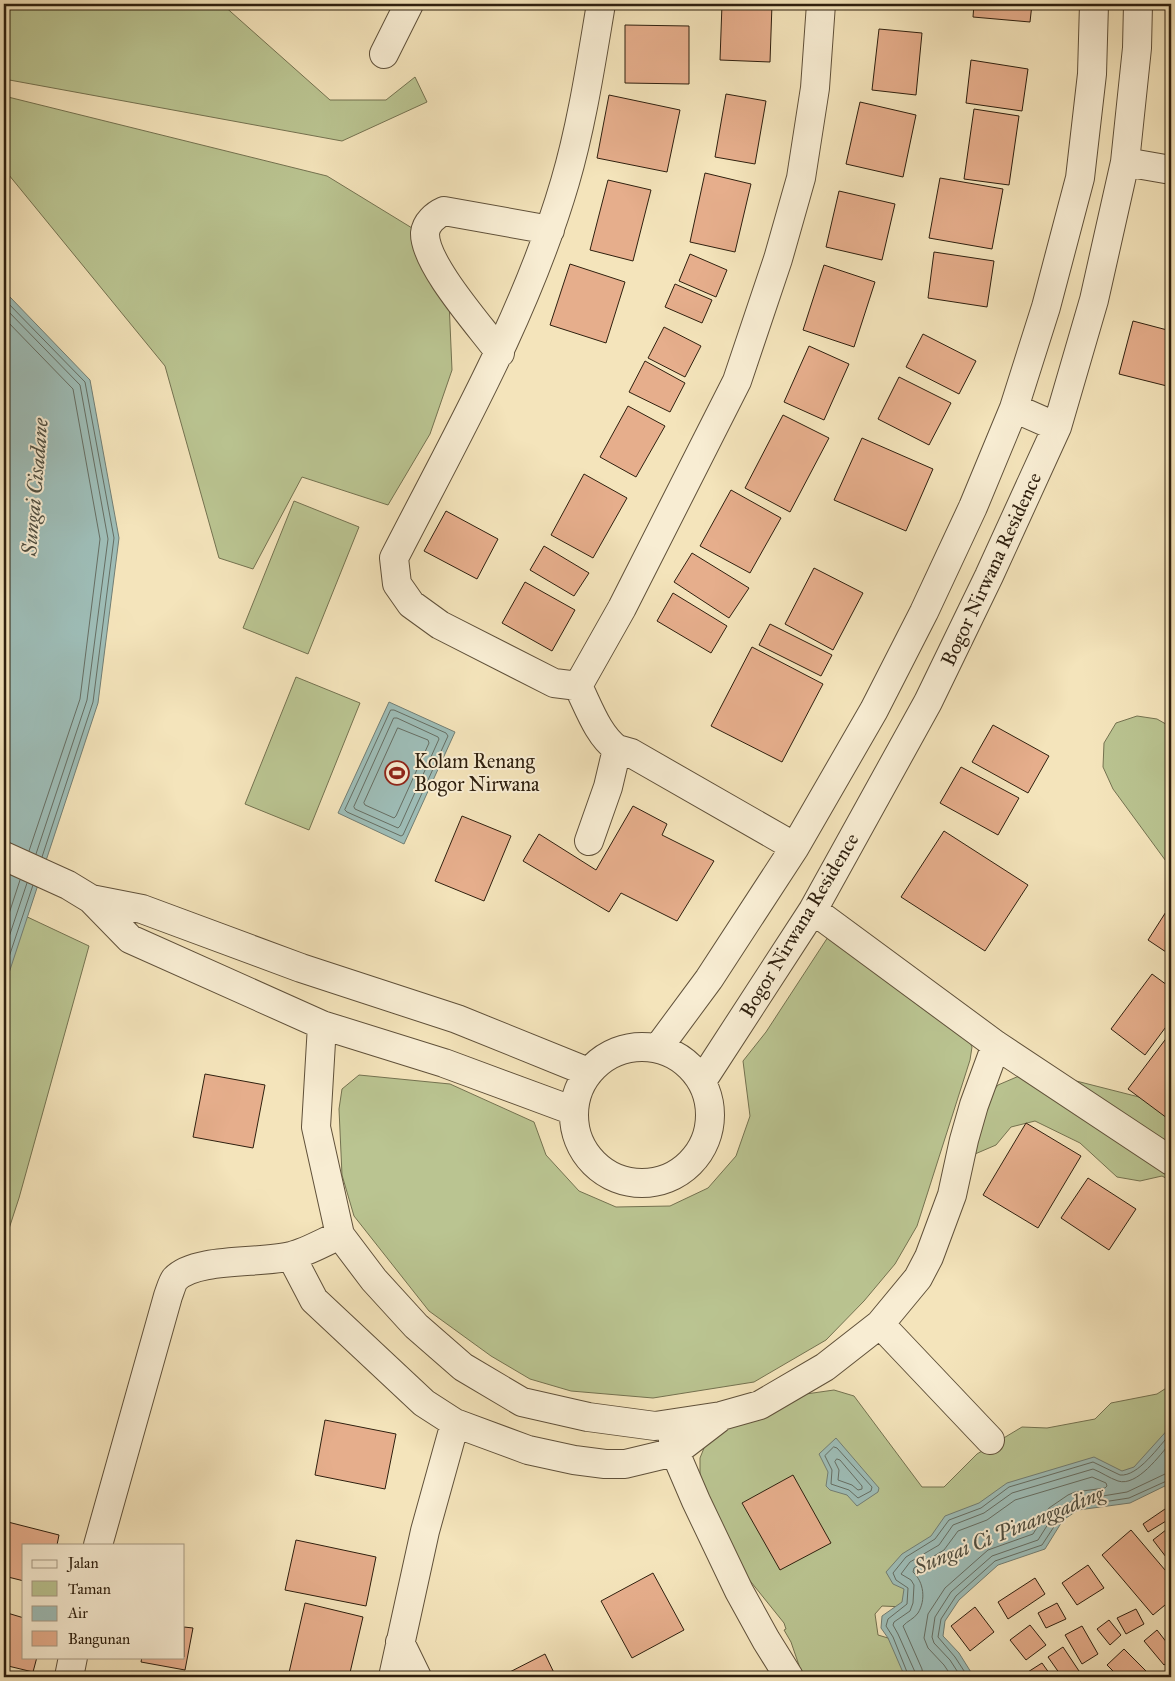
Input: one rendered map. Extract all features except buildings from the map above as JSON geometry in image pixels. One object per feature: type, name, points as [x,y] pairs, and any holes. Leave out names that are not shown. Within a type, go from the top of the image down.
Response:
[{"type":"street","points":[[384,54],[409,4]]},
{"type":"street","points":[[578,686],[554,683],[440,625],[411,604],[398,584],[394,558],[500,352],[550,230],[566,181],[582,114],[601,4]]},
{"type":"street","points":[[578,686],[666,525],[740,373],[778,259],[801,178],[815,88],[821,4]]},
{"type":"street","points":[[658,1048],[709,979],[795,848],[874,710],[924,612],[973,507],[1014,408],[1046,307],[1080,178],[1092,74],[1094,4]]},
{"type":"street","name":"Bogor Nirwana Residence","points":[[702,1081],[813,910],[928,702],[989,576],[1057,427],[1094,300],[1125,162],[1137,48],[1138,4]]},
{"type":"street","points":[[1125,162],[1171,170]]},
{"type":"street","points":[[500,352],[436,268],[426,241],[425,231],[433,216],[444,211],[550,230]]},
{"type":"street","points":[[1014,408],[1057,427]]},
{"type":"street","points":[[578,686],[608,743],[617,749],[631,753],[795,848]]},
{"type":"street","points":[[589,841],[608,787],[617,749]]},
{"type":"street","points":[[4,856],[68,885],[91,899],[130,939],[322,1025],[444,1063],[574,1111]]},
{"type":"street","points":[[91,899],[142,908],[301,968],[457,1019],[588,1072]]},
{"type":"street","points":[[813,910],[996,1044],[1171,1161]]},
{"type":"street","points":[[322,1025],[316,1127],[340,1235],[374,1280],[416,1326],[464,1367],[522,1402],[588,1417],[655,1426],[721,1416],[760,1405],[825,1367],[880,1324],[918,1278],[929,1257],[952,1195],[972,1114],[996,1044]]},
{"type":"street","points":[[638,1047],[658,1048],[676,1056],[690,1067],[702,1081],[710,1105],[709,1130],[699,1153],[681,1171],[658,1181],[633,1182],[609,1174],[590,1158],[577,1136],[574,1111],[578,1091],[588,1072],[602,1059],[620,1051],[638,1047]]},
{"type":"street","points":[[98,1544],[174,1280],[196,1268],[222,1263],[290,1256],[340,1235]]},
{"type":"street","points":[[290,1256],[314,1300],[424,1403],[454,1423],[528,1450],[590,1462],[626,1464],[675,1452],[721,1416]]},
{"type":"street","points":[[880,1324],[990,1440]]},
{"type":"street","points":[[393,1677],[425,1530],[454,1423]]},
{"type":"street","points":[[670,1424],[675,1452],[696,1501],[740,1591],[766,1640],[789,1677]]},
{"type":"street","points":[[400,1642],[417,1677]]},
{"type":"street","points":[[69,1677],[72,1658]]},
{"type":"green space","points":[[4,4],[222,4],[330,100],[386,100],[415,77],[427,102],[342,141],[4,79]]},
{"type":"green space","points":[[4,96],[327,176],[412,228],[449,301],[452,370],[430,434],[388,505],[302,477],[253,569],[219,558],[165,366],[4,169]]},
{"type":"green space","points":[[294,501],[359,527],[308,654],[243,628]]},
{"type":"green space","points":[[296,677],[360,703],[309,830],[245,804]]},
{"type":"green space","points":[[1137,716],[1157,719],[1171,727],[1171,868],[1113,789],[1103,767],[1104,743],[1116,723]]},
{"type":"green space","points":[[21,914],[89,946],[19,1198],[4,1244],[4,969]]},
{"type":"green space","points":[[828,937],[967,1036],[972,1047],[970,1060],[917,1226],[895,1264],[864,1301],[826,1340],[754,1382],[653,1398],[571,1391],[530,1379],[491,1356],[429,1311],[354,1216],[342,1175],[339,1109],[342,1089],[359,1075],[450,1084],[534,1122],[546,1155],[579,1191],[616,1207],[670,1206],[708,1188],[736,1156],[750,1116],[743,1061],[766,1032]]},
{"type":"green space","points":[[1033,1070],[1143,1098],[1171,1112],[1171,1181],[1162,1176],[1140,1181],[1117,1177],[1080,1143],[1035,1121],[1011,1127],[996,1145],[975,1154],[983,1103],[998,1085]]},
{"type":"green space","points":[[1171,1385],[1171,1433],[1128,1479],[911,1578],[905,1607],[882,1606],[875,1614],[878,1635],[888,1638],[922,1677],[803,1677],[791,1642],[784,1630],[786,1629],[784,1623],[743,1572],[700,1488],[700,1458],[708,1438],[792,1396],[834,1390],[854,1396],[922,1487],[944,1487],[977,1454],[1022,1427],[1047,1428],[1095,1419],[1111,1403],[1157,1394]]},
{"type":"water","name":"Sungai Cisadane","points":[[4,293],[90,380],[119,538],[98,703],[4,988]]},
{"type":"water","name":"Kolam Renang Bogor Nirwana","points":[[389,702],[455,732],[404,844],[338,813]]},
{"type":"water","name":"Sungai Ci Pinanggading","points":[[1171,1426],[1171,1483],[1130,1503],[1078,1510],[1063,1520],[1045,1549],[998,1565],[959,1600],[945,1621],[943,1636],[959,1653],[974,1677],[905,1677],[888,1638],[881,1628],[882,1616],[902,1602],[904,1589],[893,1584],[886,1572],[902,1554],[931,1536],[945,1516],[979,1503],[1007,1483],[1094,1457],[1122,1471],[1134,1467]]},
{"type":"water","points":[[836,1438],[879,1488],[878,1492],[857,1506],[847,1495],[830,1490],[826,1486],[828,1472],[819,1454]]},
{"type":"place","name":"Kolam Renang Bogor Nirwana","points":[[397,773]]}]
